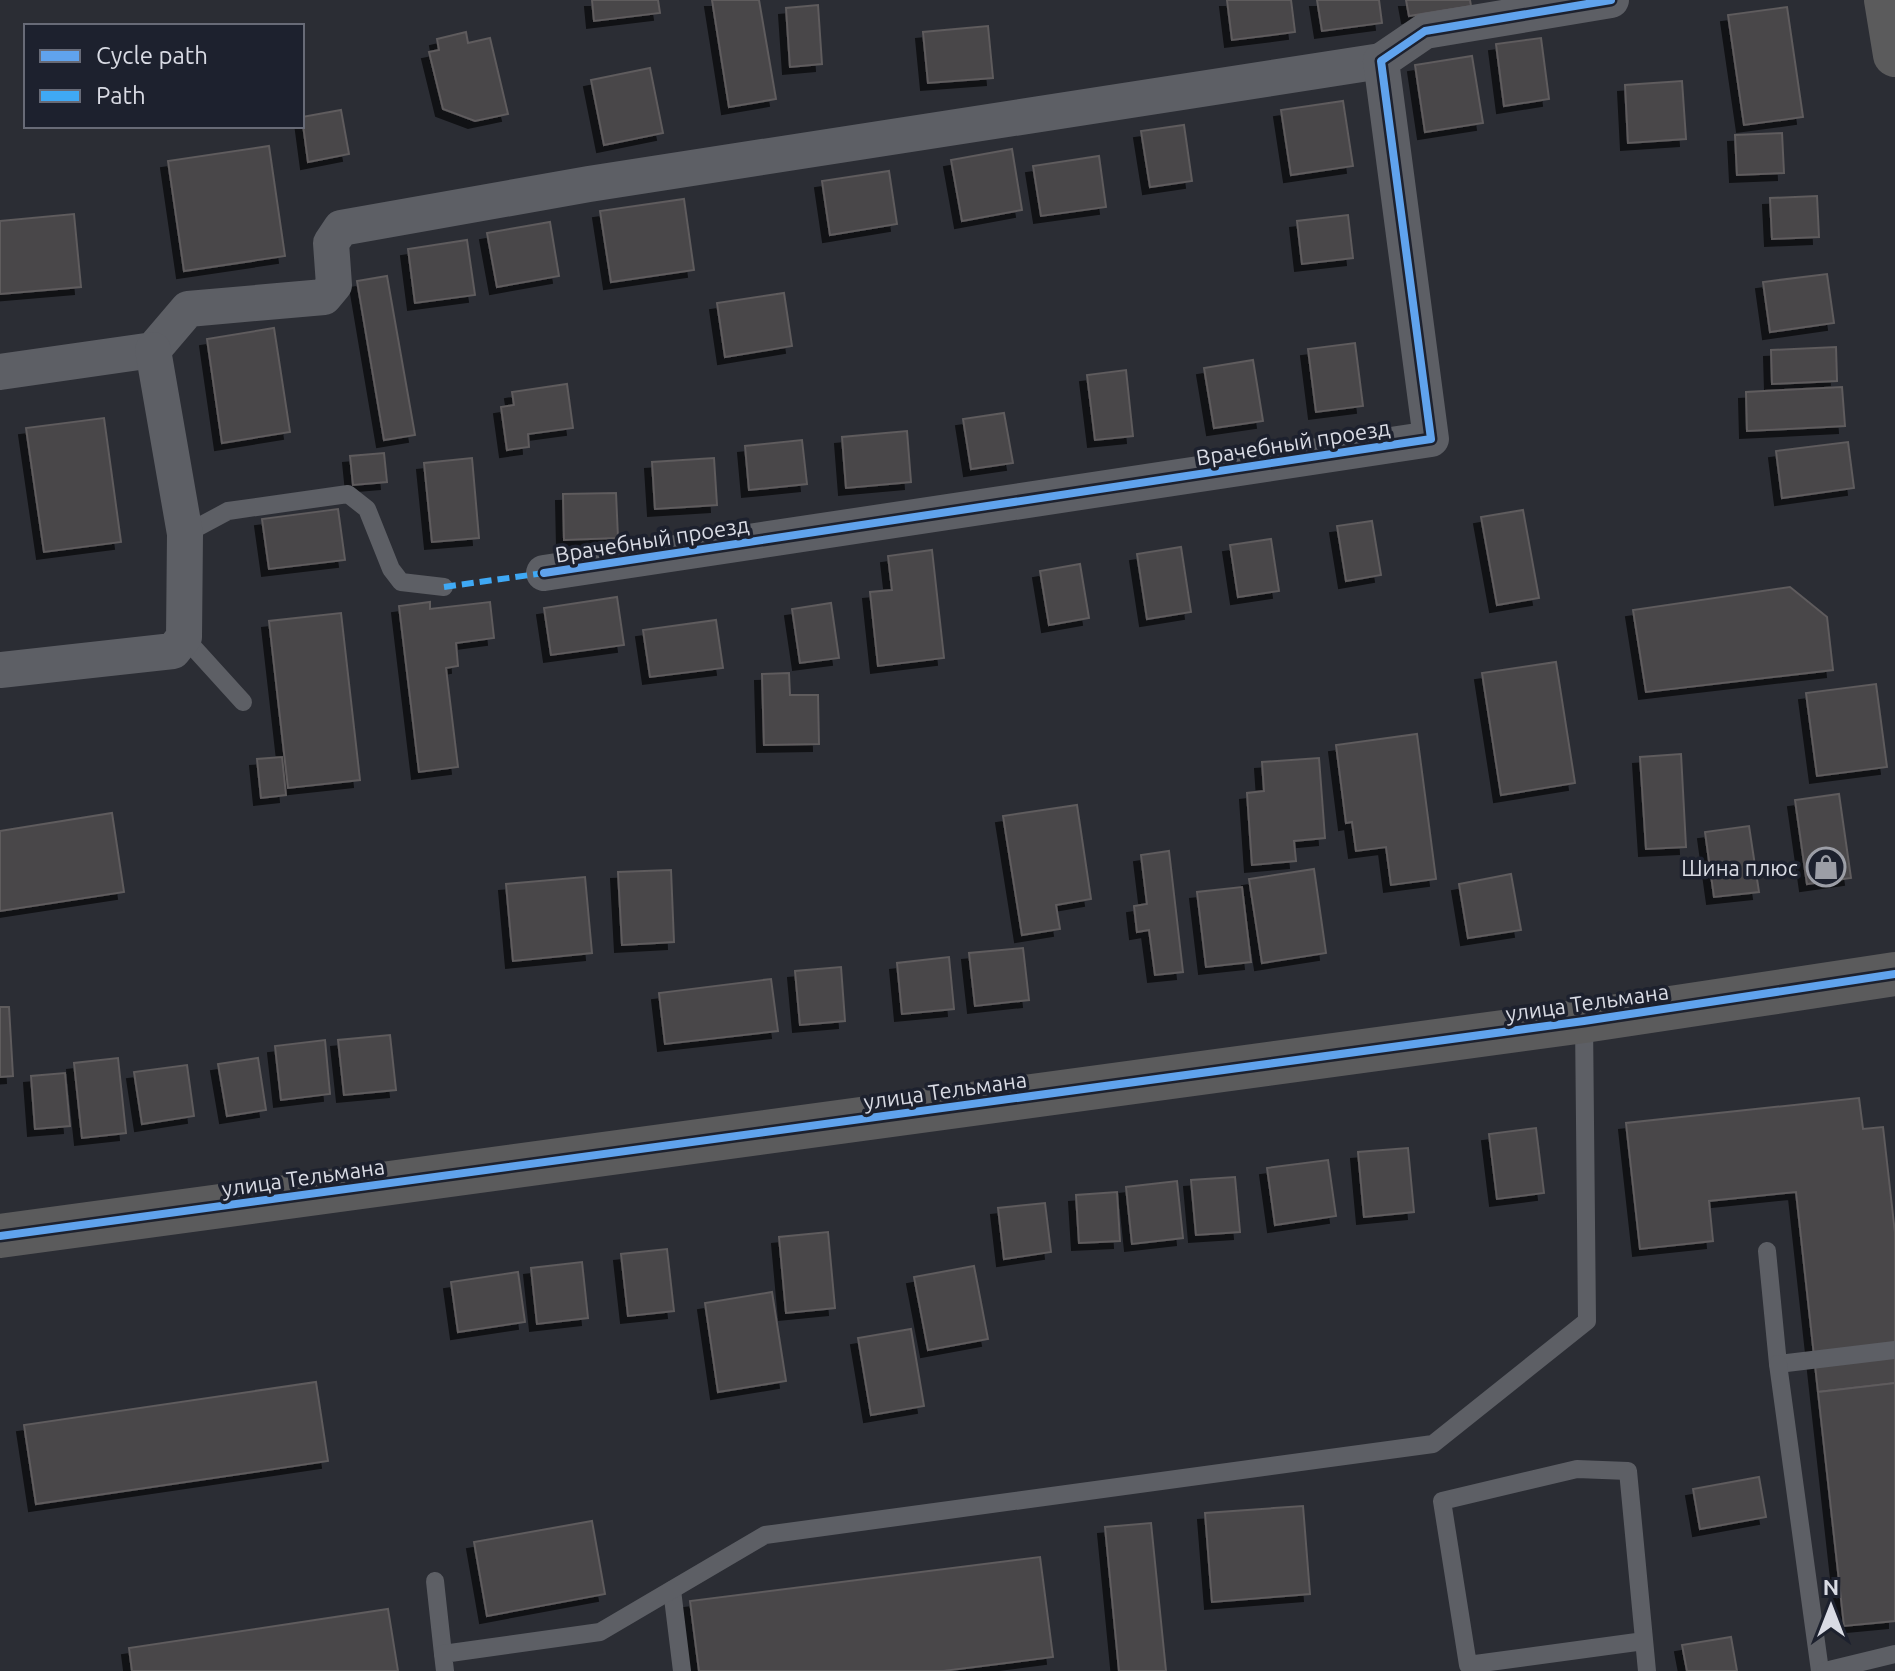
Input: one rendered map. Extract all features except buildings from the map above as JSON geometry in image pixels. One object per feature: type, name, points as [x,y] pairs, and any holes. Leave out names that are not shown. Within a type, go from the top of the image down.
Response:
[{"type":"street","points":[[0,372],[153,350],[188,309],[324,297],[334,285],[331,243],[341,228],[589,184],[1381,61],[1425,31],[1611,0]]},
{"type":"street","points":[[1886,0],[1895,55]]},
{"type":"street","name":"Врачебный проезд","points":[[544,573],[1431,439],[1381,61]]},
{"type":"street","points":[[0,670],[173,651],[184,637],[185,534],[153,350]]},
{"type":"street","name":"улица Тельмана","points":[[0,1236],[1584,1021],[1895,974]]},
{"type":"lane","points":[[185,534],[228,511],[348,494],[367,509],[391,569],[401,582],[444,587]]},
{"type":"lane","points":[[184,637],[243,702]]},
{"type":"lane","points":[[435,1581],[444,1663],[600,1632],[765,1535],[1433,1444],[1587,1321],[1584,1021]]},
{"type":"lane","points":[[1767,1251],[1778,1364],[1822,1671],[1895,1654]]},
{"type":"lane","points":[[1778,1364],[1895,1350]]},
{"type":"lane","points":[[1644,1641],[1468,1665],[1442,1501],[1577,1469],[1628,1471],[1647,1671]]},
{"type":"lane","points":[[672,1590],[682,1671]]},
{"type":"marked path","points":[[444,587],[544,573]]},
{"type":"cycle path","points":[[544,573],[1431,439],[1381,61],[1425,31],[1611,0]]},
{"type":"cycle path","points":[[0,1236],[1584,1021],[1895,974]]},
{"type":"place","name":"Шина плюс","points":[[1826,867]]}]
